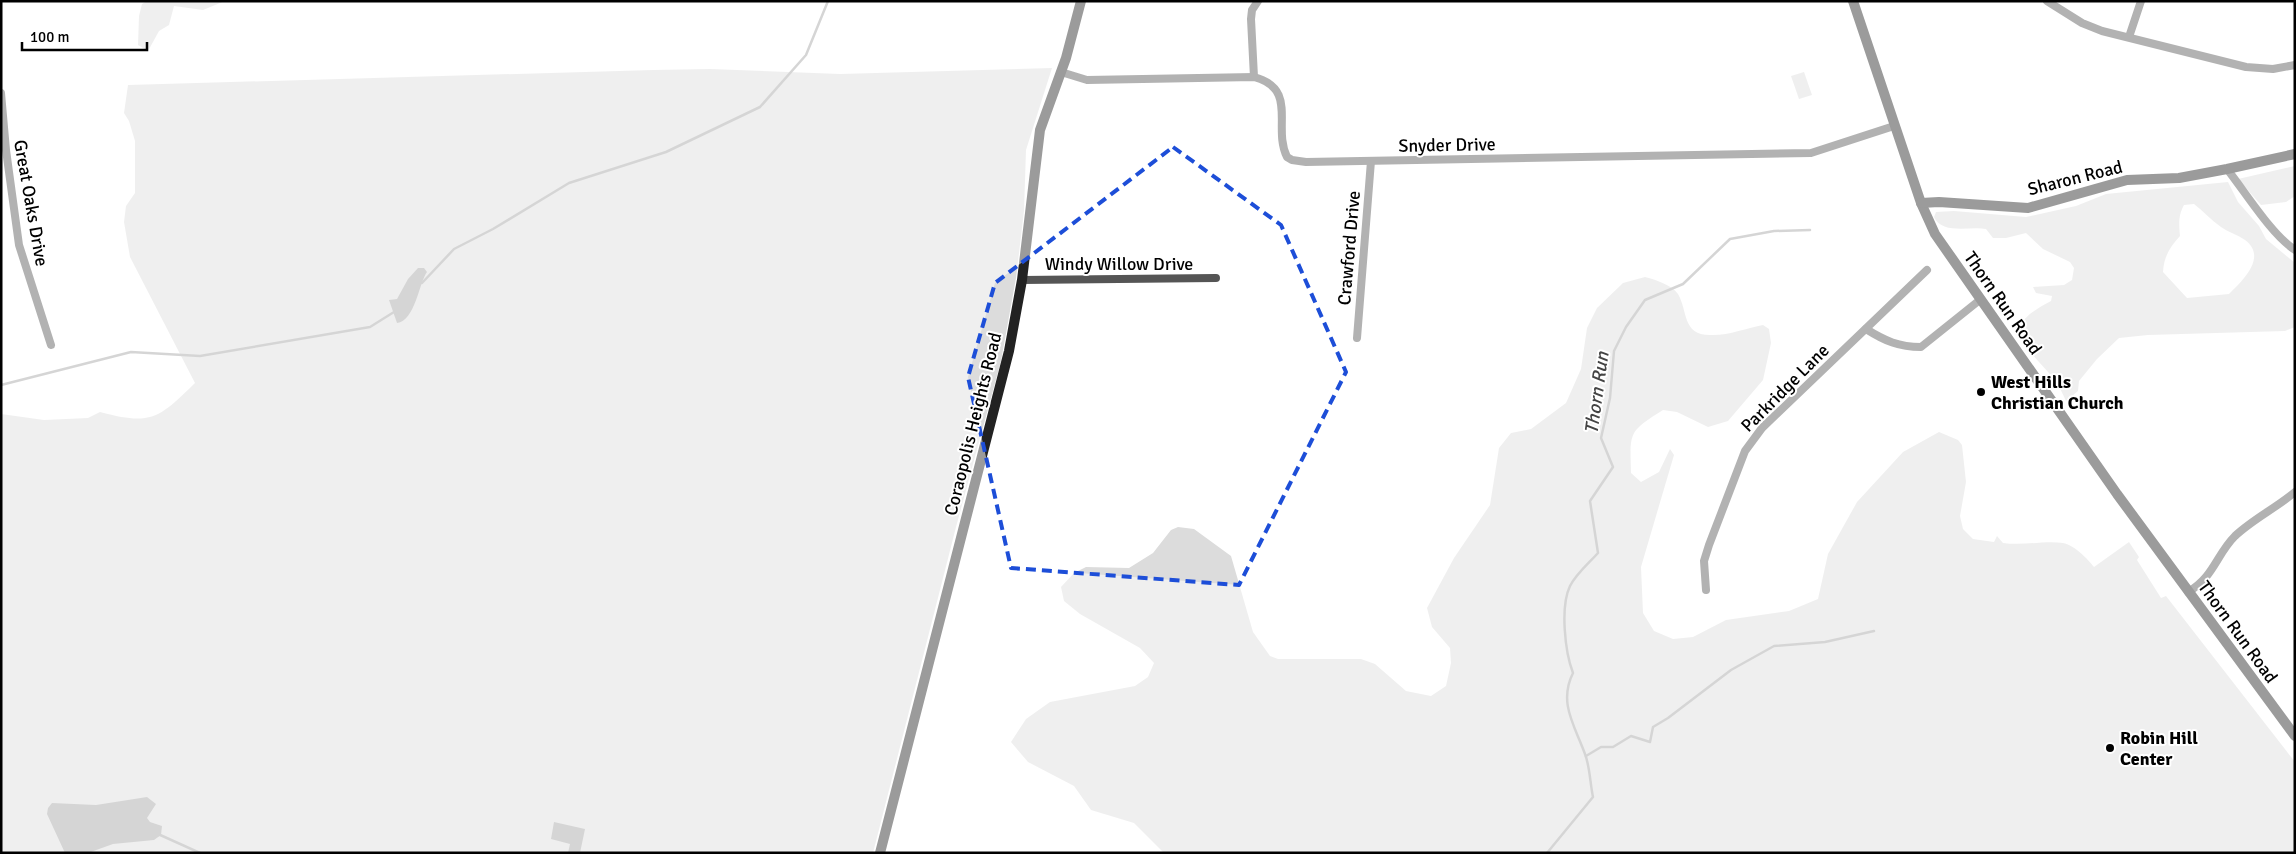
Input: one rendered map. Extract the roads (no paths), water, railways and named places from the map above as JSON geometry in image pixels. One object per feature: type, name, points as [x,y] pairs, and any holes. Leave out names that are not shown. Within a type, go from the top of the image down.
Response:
[{"type":"street","name":"Coraopolis Heights Road","points":[[880,853],[1009,351],[1022,280],[1040,130],[1061,72],[1081,1]]},
{"type":"street","points":[[1061,72],[1081,79],[1099,80],[1254,77],[1251,19],[1252,10],[1258,1]]},
{"type":"street","name":"Thorn Run Road","points":[[1853,1],[1921,204],[1935,234],[2188,592],[2295,736]]},
{"type":"street","points":[[2047,1],[2082,23],[2102,31],[2255,68],[2282,69],[2295,65]]},
{"type":"street","points":[[2129,37],[2141,1]]},
{"type":"street","name":"Snyder Drive","points":[[1254,77],[1270,84],[1279,93],[1282,143],[1287,157],[1292,160],[1306,162],[1811,153],[1894,126]]},
{"type":"street","name":"Great Oaks Drive","points":[[1,93],[6,150],[19,245],[51,344]]},
{"type":"street","name":"Sharon Road","points":[[1921,204],[1939,202],[2028,208],[2127,180],[2179,178],[2295,154]]},
{"type":"street","name":"Crawford Drive","points":[[1357,338],[1371,161]]},
{"type":"street","points":[[2227,169],[2270,224],[2287,244],[2295,250]]},
{"type":"street","name":"Parkridge Lane","points":[[1706,590],[1704,561],[1745,451],[1762,428],[1927,270]]},
{"type":"street","name":"Windy Willow Drive","points":[[1022,280],[1216,278]]},
{"type":"street","points":[[1866,329],[1886,342],[1904,347],[1922,347],[1981,299]]},
{"type":"street","points":[[2188,592],[2199,586],[2208,577],[2234,537],[2295,492]]},
{"type":"waterway","points":[[422,283],[454,249],[493,229],[569,183],[666,152],[760,107],[806,55],[828,1]]},
{"type":"waterway","name":"Thorn Run","points":[[1547,853],[1593,797],[1587,759],[1573,724],[1568,704],[1567,694],[1573,673],[1566,642],[1564,617],[1570,586],[1579,573],[1598,553],[1590,501],[1613,467],[1601,438],[1610,398],[1614,351],[1626,327],[1645,300],[1683,284],[1730,239],[1774,231],[1810,230]]},
{"type":"waterway","points":[[1,385],[131,352],[200,356],[370,327],[394,312]]},
{"type":"waterway","points":[[1586,756],[1601,747],[1613,747],[1631,736],[1650,742],[1653,727],[1668,718],[1731,670],[1774,646],[1825,642],[1874,631]]},
{"type":"waterway","points":[[158,834],[200,853]]},
{"type":"place","name":"West Hills Christian Church","points":[[1981,392]]},
{"type":"place","name":"Robin Hill Center","points":[[2110,748]]}]
